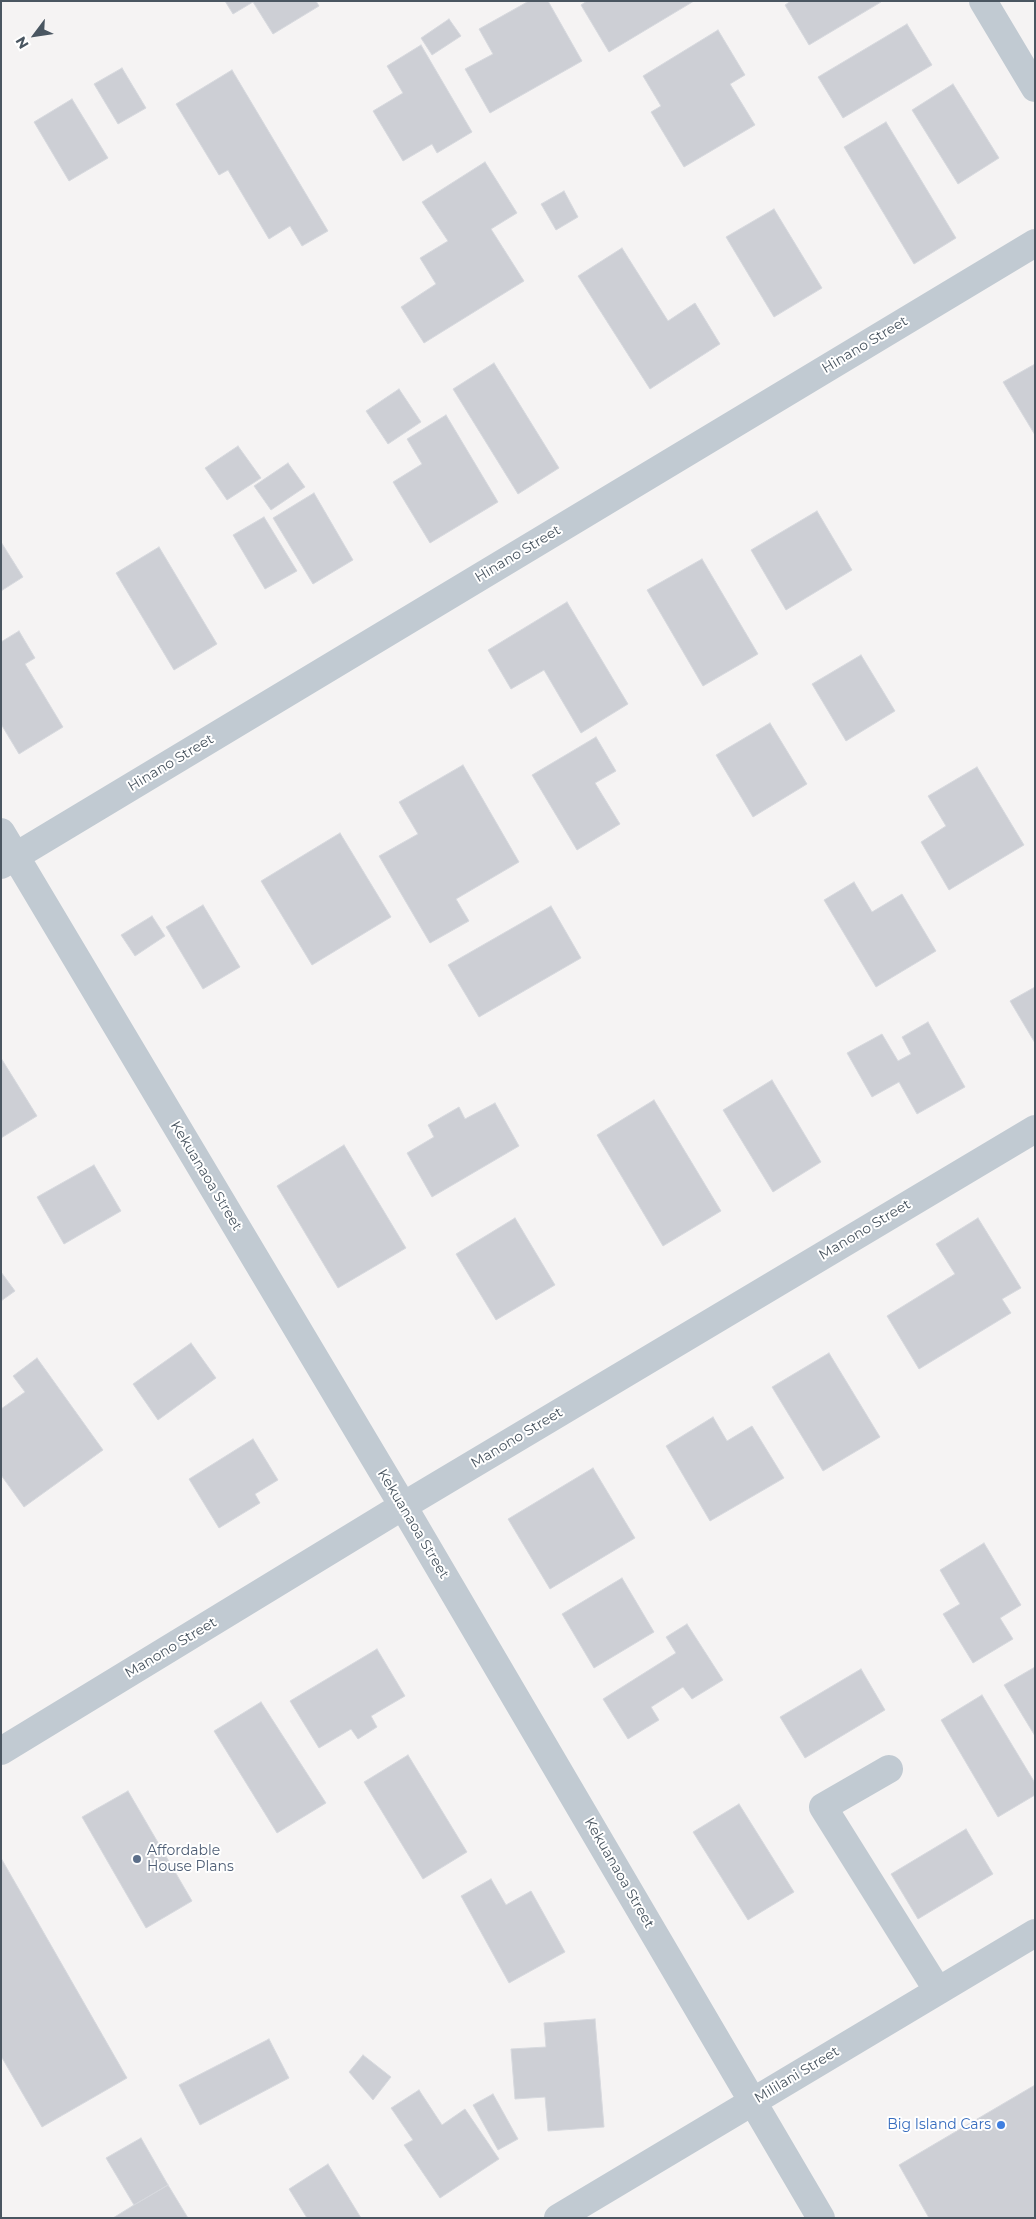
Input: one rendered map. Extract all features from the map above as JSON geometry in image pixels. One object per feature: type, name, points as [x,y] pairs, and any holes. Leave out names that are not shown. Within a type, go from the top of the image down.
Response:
[{"type":"street","points":[[983,1],[1035,88]]},
{"type":"street","name":"Hinano Street","points":[[9,860],[1035,243]]},
{"type":"street","name":"Kekuanaoa Street","points":[[1,832],[9,860],[403,1506],[822,2218]]},
{"type":"street","name":"Manono Street","points":[[1,1751],[403,1506],[1035,1129]]},
{"type":"street","points":[[889,1769],[823,1807],[938,1991]]},
{"type":"street","name":"Mililani Street","points":[[558,2218],[1035,1933]]},
{"type":"building","points":[[225,1],[316,1],[319,6],[273,34],[253,2],[233,14]]},
{"type":"building","points":[[529,1],[548,1],[582,61],[490,113],[465,69],[493,54],[479,29]]},
{"type":"building","points":[[587,1],[694,1],[609,52],[581,5]]},
{"type":"building","points":[[791,1],[881,2],[809,45],[785,5]]},
{"type":"building","points":[[449,19],[461,36],[432,55],[421,38]]},
{"type":"building","points":[[907,24],[932,65],[843,118],[818,77]]},
{"type":"building","points":[[718,30],[745,75],[730,84],[755,125],[684,167],[651,112],[661,106],[643,76]]},
{"type":"building","points":[[421,45],[472,132],[437,153],[432,144],[403,161],[373,111],[403,93],[387,66]]},
{"type":"building","points":[[122,68],[146,108],[118,124],[94,84]]},
{"type":"building","points":[[232,70],[328,231],[302,246],[290,226],[269,239],[228,170],[219,175],[176,104]]},
{"type":"building","points":[[953,84],[999,158],[958,184],[912,110]]},
{"type":"building","points":[[72,99],[108,158],[69,181],[34,122]]},
{"type":"building","points":[[886,122],[956,238],[914,264],[844,147]]},
{"type":"building","points":[[485,162],[517,213],[491,229],[524,281],[424,343],[401,307],[436,284],[420,258],[448,241],[422,202]]},
{"type":"building","points":[[564,191],[578,217],[556,230],[541,204]]},
{"type":"building","points":[[774,209],[822,288],[774,317],[726,237]]},
{"type":"building","points":[[622,248],[668,321],[695,303],[720,344],[650,389],[578,276]]},
{"type":"building","points":[[494,363],[559,468],[518,494],[453,389]]},
{"type":"building","points":[[1035,364],[1035,435],[1003,382]]},
{"type":"building","points":[[399,389],[421,422],[388,444],[366,411]]},
{"type":"building","points":[[446,415],[498,502],[430,543],[393,482],[422,464],[407,439]]},
{"type":"building","points":[[238,446],[261,478],[227,500],[205,468]]},
{"type":"building","points":[[288,463],[305,487],[271,510],[254,486]]},
{"type":"building","points":[[314,493],[353,560],[313,584],[273,518]]},
{"type":"building","points":[[817,511],[852,570],[786,610],[751,550]]},
{"type":"building","points":[[264,517],[297,571],[265,589],[233,535]]},
{"type":"building","points":[[1,542],[23,577],[1,591]]},
{"type":"building","points":[[159,547],[217,644],[174,670],[116,573]]},
{"type":"building","points":[[702,559],[758,654],[703,686],[647,590]]},
{"type":"building","points":[[567,602],[628,704],[581,733],[544,670],[511,689],[488,650]]},
{"type":"building","points":[[19,631],[35,658],[25,664],[63,727],[19,754],[1,724],[1,642]]},
{"type":"building","points":[[861,655],[895,711],[846,741],[812,684]]},
{"type":"building","points":[[770,723],[807,784],[753,817],[716,755]]},
{"type":"building","points":[[596,737],[616,771],[595,783],[620,824],[577,850],[532,775]]},
{"type":"building","points":[[463,765],[519,862],[456,899],[469,921],[430,943],[379,856],[418,834],[399,802]]},
{"type":"building","points":[[977,767],[1024,845],[949,890],[921,842],[946,826],[928,796]]},
{"type":"building","points":[[340,833],[391,917],[312,965],[261,881]]},
{"type":"building","points":[[854,882],[872,912],[902,894],[936,951],[876,987],[824,900]]},
{"type":"building","points":[[203,905],[240,967],[203,989],[166,927]]},
{"type":"building","points":[[551,906],[581,958],[479,1017],[448,965]]},
{"type":"building","points":[[152,916],[165,936],[135,956],[121,935]]},
{"type":"building","points":[[1035,987],[1035,1043],[1010,1001]]},
{"type":"building","points":[[928,1022],[965,1087],[917,1114],[899,1082],[872,1097],[847,1053],[882,1034],[898,1061],[911,1054],[902,1037]]},
{"type":"building","points":[[1,1058],[37,1116],[1,1138]]},
{"type":"building","points":[[772,1080],[821,1162],[773,1192],[723,1110]]},
{"type":"building","points":[[654,1100],[721,1211],[663,1246],[597,1135]]},
{"type":"building","points":[[495,1103],[519,1146],[432,1197],[407,1153],[434,1137],[428,1125],[459,1107],[465,1119]]},
{"type":"building","points":[[344,1145],[406,1248],[338,1288],[277,1186]]},
{"type":"building","points":[[94,1165],[121,1211],[64,1244],[37,1197]]},
{"type":"building","points":[[515,1218],[555,1285],[496,1320],[456,1254]]},
{"type":"building","points":[[978,1218],[1021,1288],[1002,1299],[1011,1313],[919,1369],[887,1316],[955,1274],[936,1244]]},
{"type":"building","points":[[1,1272],[15,1291],[1,1301]]},
{"type":"building","points":[[191,1343],[216,1378],[158,1420],[133,1384]]},
{"type":"building","points":[[829,1353],[880,1437],[823,1471],[772,1387]]},
{"type":"building","points":[[37,1358],[103,1450],[24,1507],[1,1475],[1,1409],[25,1392],[13,1376]]},
{"type":"building","points":[[713,1417],[727,1441],[752,1426],[784,1478],[710,1521],[666,1446]]},
{"type":"building","points":[[253,1439],[278,1480],[255,1494],[260,1503],[219,1528],[189,1479]]},
{"type":"building","points":[[593,1468],[635,1538],[550,1589],[508,1519]]},
{"type":"building","points":[[984,1543],[1021,1605],[1000,1618],[1013,1639],[973,1663],[943,1614],[960,1604],[940,1570]]},
{"type":"building","points":[[622,1578],[654,1632],[594,1668],[562,1614]]},
{"type":"building","points":[[687,1624],[723,1680],[692,1699],[683,1687],[651,1707],[659,1720],[628,1739],[603,1699],[676,1653],[666,1637]]},
{"type":"building","points":[[377,1649],[405,1696],[371,1716],[377,1727],[358,1739],[351,1729],[319,1748],[290,1701]]},
{"type":"building","points":[[1035,1667],[1035,1736],[1004,1685]]},
{"type":"building","points":[[861,1669],[885,1710],[805,1758],[780,1717]]},
{"type":"building","points":[[982,1695],[1035,1783],[1035,1795],[998,1817],[941,1720]]},
{"type":"building","points":[[261,1702],[326,1803],[277,1833],[214,1731]]},
{"type":"building","points":[[408,1755],[467,1852],[423,1879],[364,1782]]},
{"type":"building","name":"Affordable House Plans","points":[[128,1791],[192,1901],[146,1928],[82,1817]]},
{"type":"building","points":[[739,1804],[794,1892],[748,1920],[693,1832]]},
{"type":"building","points":[[966,1829],[993,1874],[918,1919],[891,1874]]},
{"type":"building","points":[[1,1858],[127,2078],[42,2127],[1,2056]]},
{"type":"building","points":[[491,1879],[506,1905],[531,1891],[565,1952],[509,1983],[461,1896]]},
{"type":"building","points":[[595,2019],[604,2127],[548,2131],[545,2097],[515,2099],[511,2049],[546,2047],[544,2023]]},
{"type":"building","points":[[269,2039],[289,2078],[200,2125],[179,2085]]},
{"type":"building","points":[[363,2055],[391,2077],[373,2100],[349,2072]]},
{"type":"building","name":"Big Island Cars","points":[[1035,2085],[1035,2218],[929,2218],[899,2165]]},
{"type":"building","points":[[419,2090],[442,2125],[465,2109],[499,2159],[440,2198],[404,2145],[413,2140],[391,2108]]},
{"type":"building","points":[[493,2094],[518,2139],[498,2150],[473,2105]]},
{"type":"building","points":[[141,2138],[168,2185],[134,2205],[106,2158]]},
{"type":"building","points":[[328,2164],[361,2218],[307,2218],[289,2189]]},
{"type":"building","points":[[168,2185],[188,2218],[113,2218],[134,2205]]},
{"type":"place","name":"Affordable House Plans","points":[[137,1859]]},
{"type":"place","name":"Big Island Cars","points":[[1001,2125]]}]
